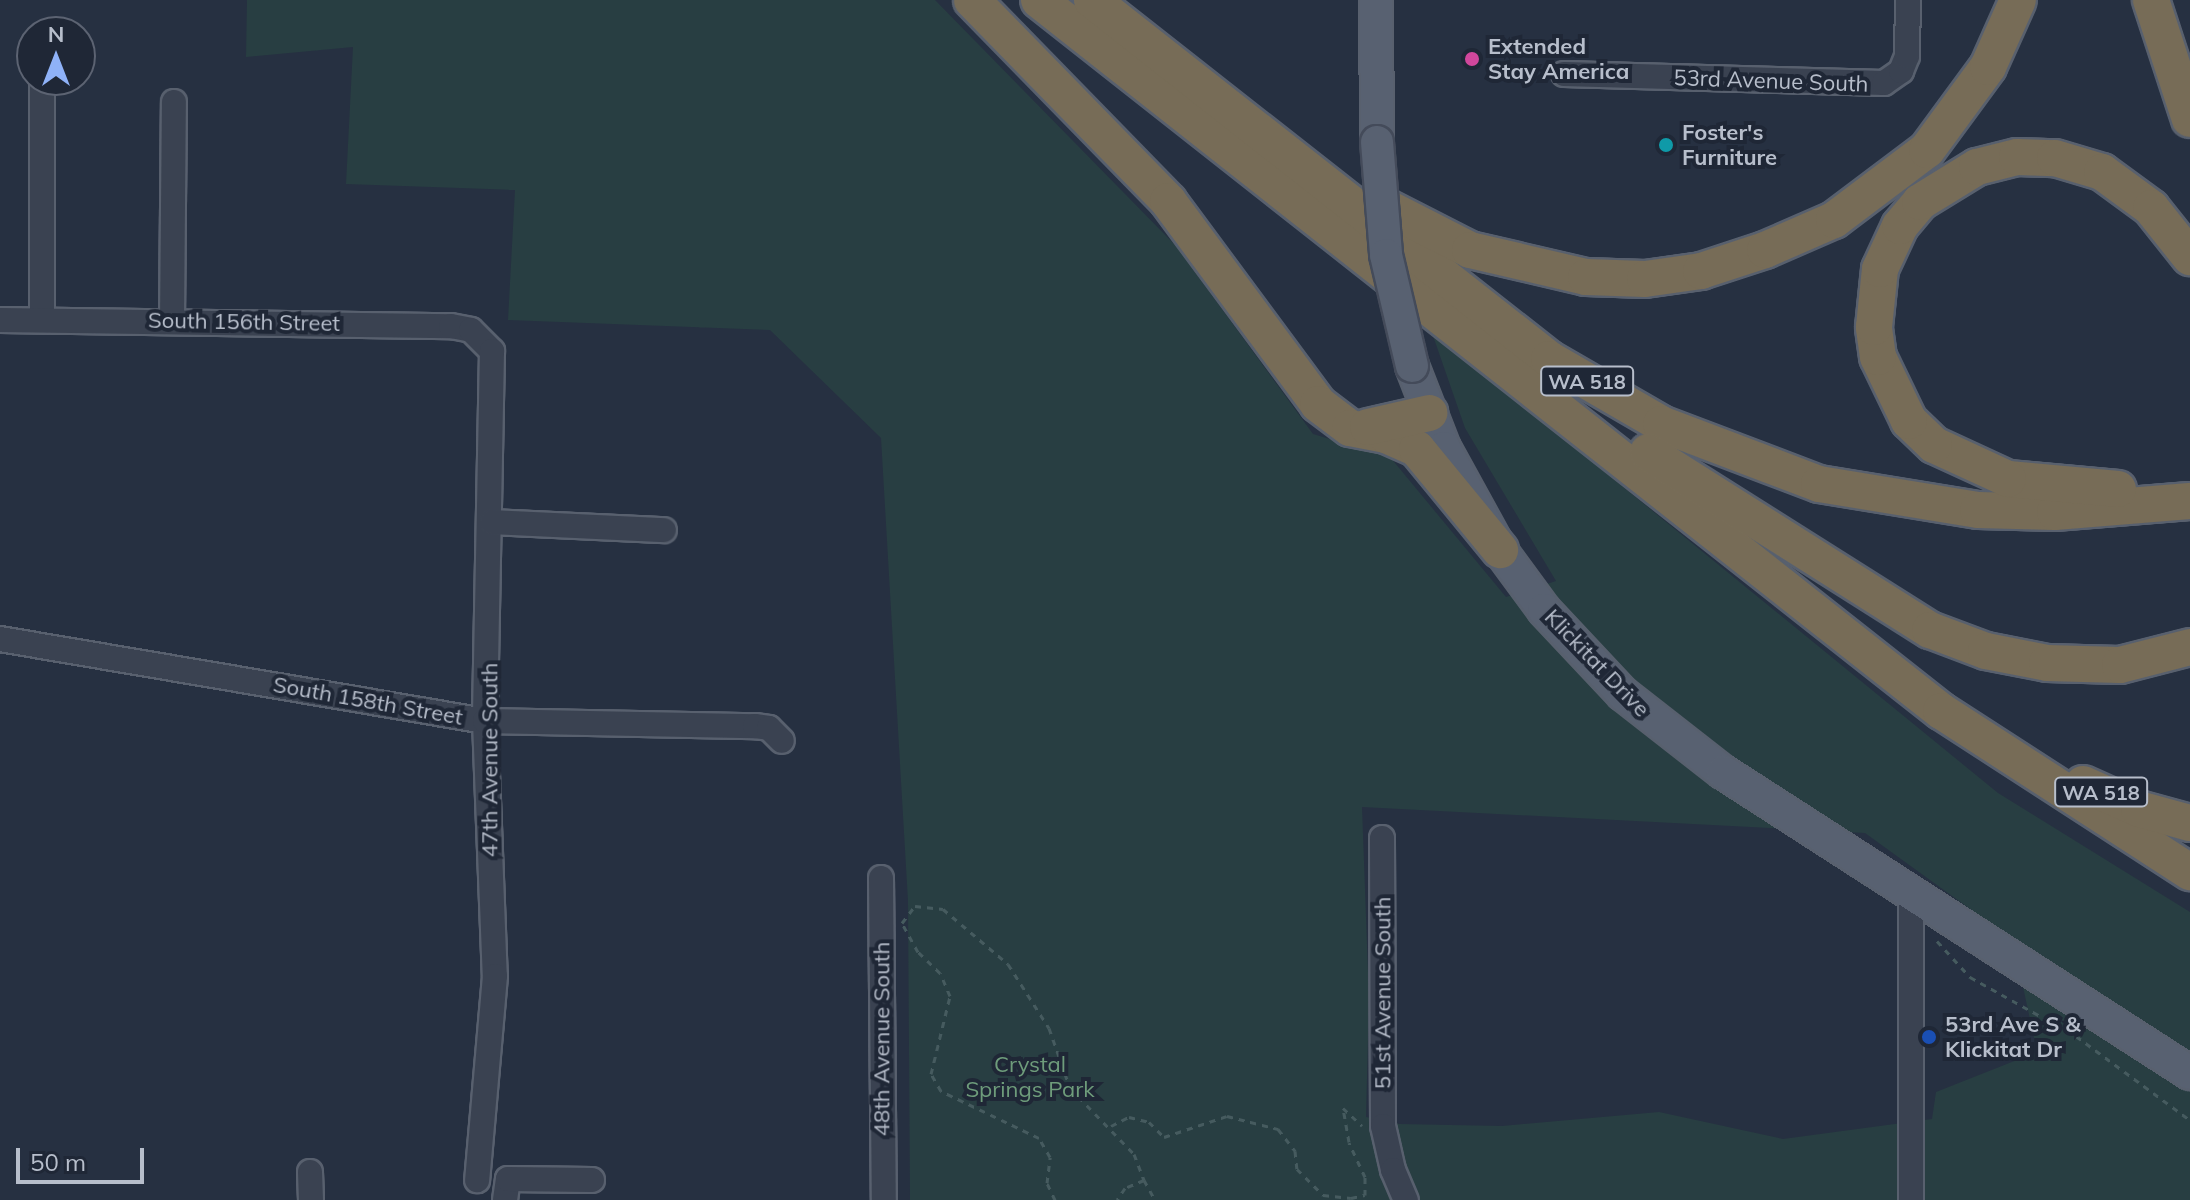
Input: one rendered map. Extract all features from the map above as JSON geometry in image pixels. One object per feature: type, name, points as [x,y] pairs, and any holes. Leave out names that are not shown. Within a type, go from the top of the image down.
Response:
[{"type":"highway","points":[[972,0],[1168,201],[1318,404],[1350,428],[1386,435],[1417,449],[1500,550]]},
{"type":"highway","name":"WA 518","points":[[1039,0],[1460,328],[1941,711],[2057,773],[2139,809],[2190,823]]},
{"type":"highway","name":"WA 518","points":[[1092,0],[1549,359],[1661,424],[1819,484],[1978,510],[2055,512],[2188,501]]},
{"type":"highway","points":[[1099,0],[1407,221],[1470,250],[1528,268],[1586,277],[1645,279],[1701,271],[1765,250],[1834,220],[1875,192],[1927,150],[1964,105],[2002,39],[2018,0]]},
{"type":"highway","points":[[2156,14],[2190,61]]},
{"type":"highway","points":[[2156,14],[2190,119]]},
{"type":"highway","points":[[2188,501],[2008,479],[1958,461],[1909,421],[1891,392],[1878,357],[1874,311],[1880,269],[1900,226],[1920,202],[1977,167],[2017,157],[2055,158],[2102,172],[2151,208],[2190,257]]},
{"type":"highway","points":[[1460,328],[1930,630],[1986,651],[2047,663],[2120,665],[2190,647]]},
{"type":"highway","points":[[1350,428],[1429,413]]},
{"type":"highway","points":[[1941,711],[2190,872]]},
{"type":"main road","name":"Klickitat Drive","points":[[1376,0],[1377,142],[1386,255],[1412,366],[1429,413],[1500,550],[1572,643],[1652,719],[1911,893],[2190,1073]]},
{"type":"street","name":"53rd Avenue South","points":[[1564,74],[1884,83],[1901,71],[1907,56],[1908,0]]},
{"type":"street","points":[[42,96],[42,320]]},
{"type":"street","points":[[172,321],[174,102]]},
{"type":"street","name":"South 156th Street","points":[[0,320],[451,326],[471,330],[485,341]]},
{"type":"street","name":"47th Avenue South","points":[[477,1180],[495,976],[485,721],[495,363],[485,341]]},
{"type":"street","points":[[492,522],[664,530]]},
{"type":"street","name":"South 158th Street","points":[[0,639],[485,721],[755,726],[769,728],[782,741]]},
{"type":"street","name":"51st Avenue South","points":[[1382,838],[1385,1137]]},
{"type":"street","name":"48th Avenue South","points":[[881,878],[884,1200]]},
{"type":"street","points":[[1911,893],[1911,1200]]},
{"type":"street","points":[[1385,1137],[1406,1200]]},
{"type":"street","points":[[310,1172],[311,1200]]},
{"type":"street","points":[[505,1200],[508,1179],[592,1180]]},
{"type":"path","points":[[1055,1200],[1047,1183],[1050,1157],[1039,1138],[941,1091],[931,1074],[950,996],[940,973],[918,952],[902,923],[915,906],[943,909],[1008,964],[1049,1028],[1070,1088],[1111,1126],[1134,1154],[1155,1200]]},
{"type":"path","points":[[1933,937],[1970,977],[2076,1036],[2190,1120]]},
{"type":"path","points":[[1111,1126],[1129,1117],[1149,1122],[1164,1137],[1227,1116],[1278,1129],[1295,1151],[1297,1169],[1323,1195],[1351,1198],[1365,1195],[1365,1177],[1349,1142],[1343,1108],[1359,1126],[1385,1137]]},
{"type":"path","points":[[1117,1200],[1125,1188],[1144,1180]]},
{"type":"green space","name":"Crystal Springs Park","points":[[247,0],[935,0],[1176,246],[1313,434],[1390,457],[1506,597],[1556,581],[1465,428],[1431,330],[1998,793],[2190,912],[2190,1200],[910,1200],[908,901],[881,438],[770,330],[508,320],[515,190],[346,184],[353,47],[246,57]],"holes":[[[1362,807],[1865,833],[2013,940],[2037,1052],[1936,1092],[1932,1119],[1783,1139],[1659,1112],[1502,1126],[1399,1124],[1366,1117],[1369,1000]]]},
{"type":"place","name":"Extended Stay America","points":[[1472,59]]},
{"type":"place","name":"Foster's Furniture","points":[[1666,145]]},
{"type":"place","name":"53rd Ave S & Klickitat Dr","points":[[1929,1037]]}]
